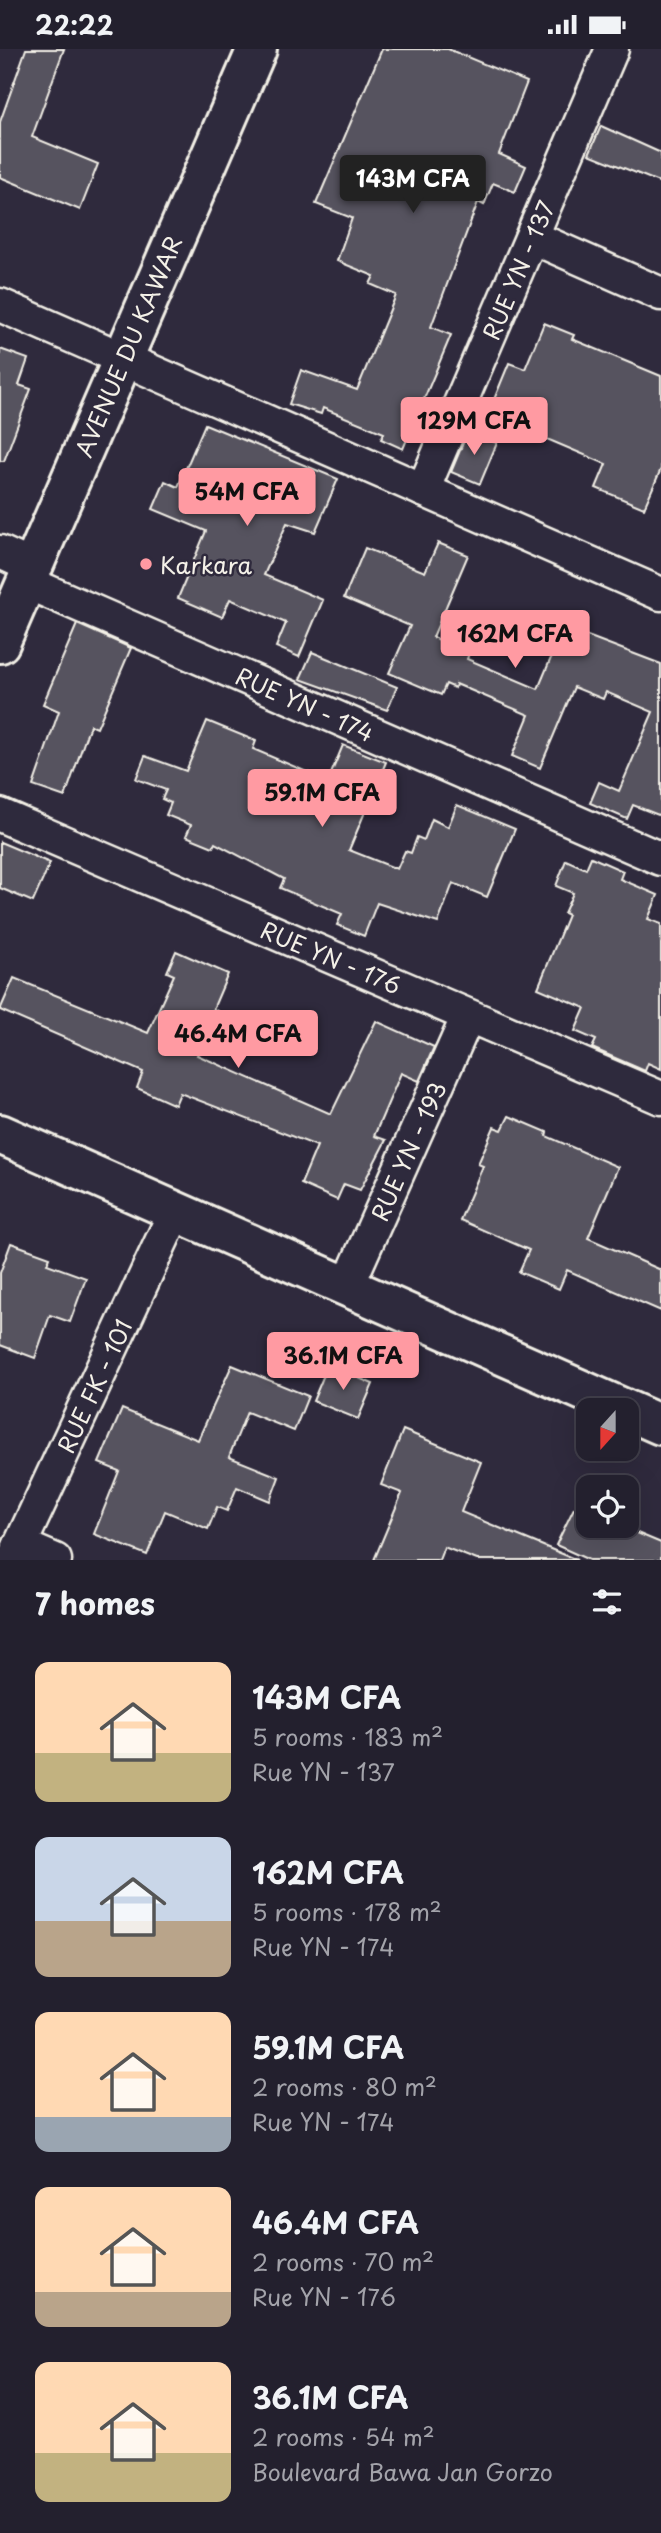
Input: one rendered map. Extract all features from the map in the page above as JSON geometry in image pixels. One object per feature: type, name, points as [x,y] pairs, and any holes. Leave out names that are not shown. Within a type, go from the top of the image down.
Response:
[{"type":"main road","name":"AVENUE DU KAWAR","points":[[0,643],[20,567],[122,359],[257,49]]},
{"type":"main road","points":[[0,1134],[661,1425]]},
{"type":"street","name":"RUE YN - 137","points":[[423,490],[612,49]]},
{"type":"street","points":[[532,236],[661,294]]},
{"type":"street","points":[[0,305],[661,594]]},
{"type":"street","name":"RUE YN - 174","points":[[20,567],[661,859]]},
{"type":"street","name":"RUE YN - 176","points":[[0,815],[661,1098]]},
{"type":"street","name":"RUE YN - 193","points":[[347,1287],[468,1016]]},
{"type":"street","name":"RUE FK - 101","points":[[16,1552],[175,1212]]},
{"type":"street","points":[[16,1552],[55,1560]]},
{"type":"building","points":[[26,49],[64,49],[32,137],[98,164],[80,210],[0,177],[0,122]]},
{"type":"building","points":[[382,49],[448,49],[527,82],[499,154],[526,166],[515,192],[493,183],[484,205],[478,202],[431,327],[451,335],[403,449],[381,439],[384,433],[323,408],[321,414],[289,404],[301,370],[357,390],[396,295],[370,284],[374,276],[337,261],[352,218],[316,204]]},
{"type":"building","points":[[601,126],[661,153],[661,183],[589,154]]},
{"type":"building","points":[[544,323],[574,335],[572,339],[661,376],[661,469],[644,508],[596,488],[606,464],[488,414],[509,363],[525,369]]},
{"type":"building","points":[[0,349],[28,359],[19,385],[31,389],[4,461],[0,461]]},
{"type":"building","points":[[205,424],[338,479],[315,532],[287,523],[264,575],[323,600],[299,657],[276,647],[286,623],[230,599],[222,617],[178,598],[206,531],[153,509],[165,481],[178,487]]},
{"type":"building","points":[[468,431],[497,443],[480,484],[451,472]]},
{"type":"building","points":[[438,543],[468,555],[433,637],[469,653],[467,659],[538,689],[564,627],[661,664],[661,816],[633,805],[627,819],[590,803],[599,782],[619,791],[653,712],[606,692],[603,699],[574,687],[540,768],[512,756],[529,715],[456,684],[455,688],[446,684],[441,695],[389,673],[410,626],[344,598],[365,548],[425,572]]},
{"type":"building","points":[[77,624],[131,648],[97,728],[90,725],[65,797],[33,786],[59,711],[43,704]]},
{"type":"building","points":[[312,652],[397,687],[387,710],[300,679]]},
{"type":"building","points":[[207,721],[256,741],[253,749],[328,781],[343,745],[386,762],[349,850],[397,869],[405,851],[411,853],[417,837],[424,840],[432,819],[448,827],[457,805],[515,829],[487,897],[453,883],[438,923],[377,903],[364,936],[337,925],[342,914],[280,888],[284,879],[215,843],[213,847],[186,836],[191,825],[166,815],[171,803],[162,799],[166,790],[136,779],[145,756],[186,771]]},
{"type":"building","points":[[0,842],[50,863],[33,902],[0,888]]},
{"type":"building","points":[[591,857],[623,871],[620,879],[658,895],[648,919],[661,924],[661,1069],[648,1063],[645,1071],[592,1048],[596,1040],[575,1031],[585,1008],[538,988],[568,915],[564,913],[573,893],[556,886],[566,860],[586,869]]},
{"type":"building","points":[[176,951],[228,974],[213,1009],[217,1011],[197,1055],[331,1114],[376,1021],[434,1047],[419,1081],[401,1073],[374,1136],[386,1140],[360,1190],[344,1184],[337,1200],[301,1184],[317,1146],[180,1093],[175,1105],[137,1088],[143,1072],[0,1010],[14,978],[148,1033],[174,975],[167,972]]},
{"type":"building","points":[[509,1116],[547,1132],[546,1136],[618,1167],[588,1238],[661,1270],[661,1311],[567,1270],[559,1289],[519,1272],[529,1250],[460,1220],[483,1166],[478,1164],[494,1127],[502,1130]]},
{"type":"building","points":[[11,1243],[50,1257],[47,1264],[86,1278],[70,1322],[50,1315],[35,1358],[0,1345],[0,1273]]},
{"type":"building","points":[[232,1365],[308,1396],[294,1431],[247,1412],[229,1457],[279,1477],[270,1501],[237,1487],[227,1511],[217,1507],[208,1529],[165,1511],[147,1555],[94,1534],[119,1471],[99,1463],[122,1409],[198,1440]]},
{"type":"building","points":[[328,1365],[373,1384],[358,1419],[313,1401]]},
{"type":"building","points":[[403,1430],[481,1462],[461,1512],[577,1560],[477,1560],[444,1547],[439,1560],[374,1560],[402,1493],[381,1485]]},
{"type":"building","points":[[574,1508],[576,1538],[639,1538],[639,1534],[661,1543],[661,1560],[589,1560],[556,1545]]},
{"type":"place","name":"Karkara","points":[[146,564]]}]
